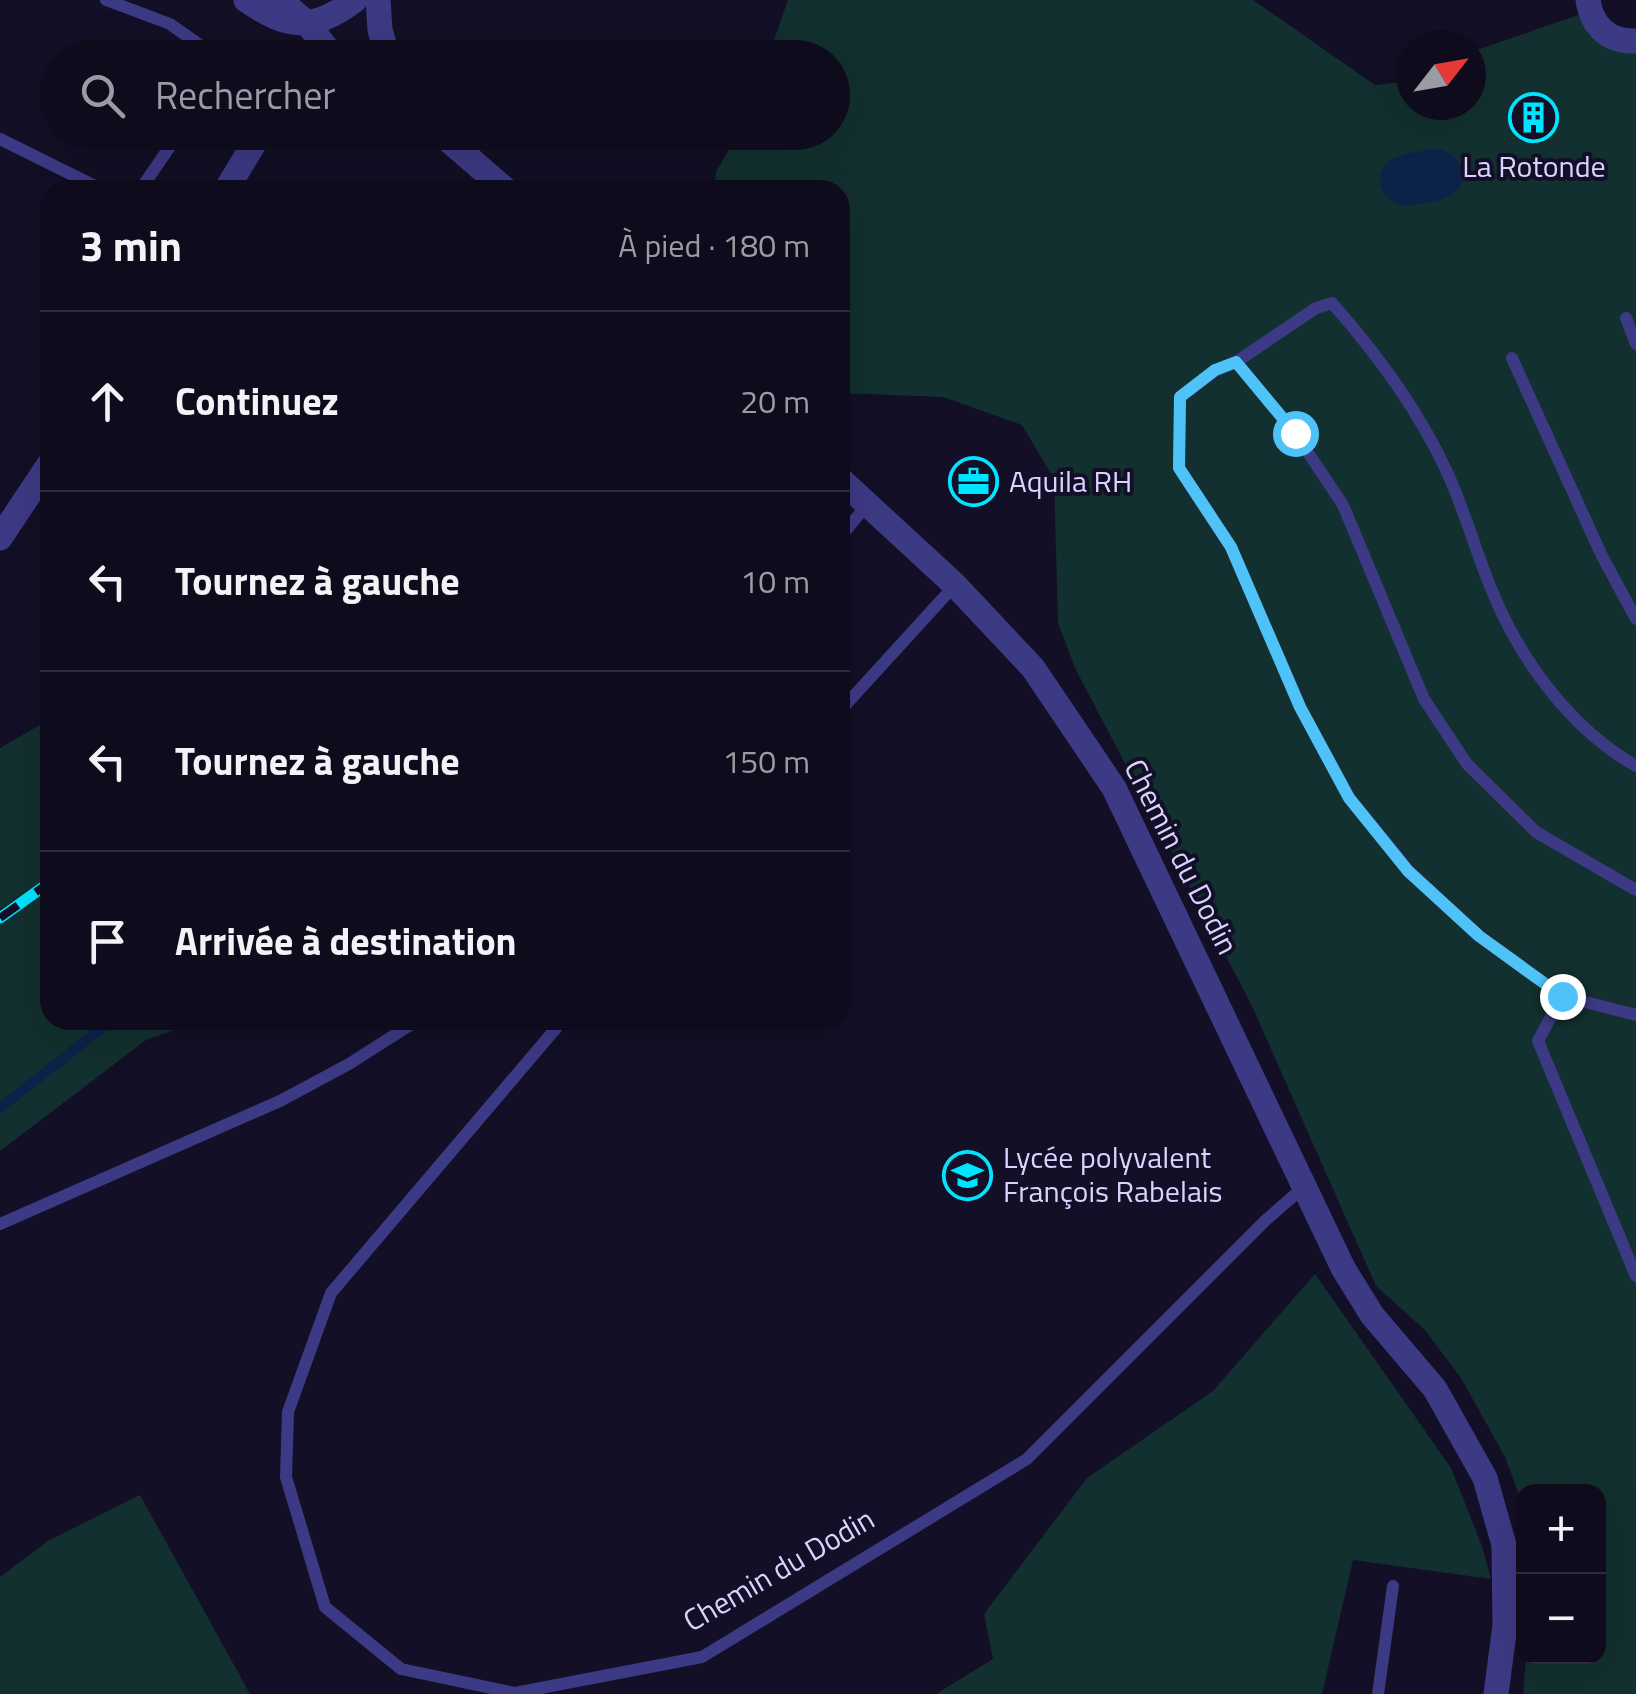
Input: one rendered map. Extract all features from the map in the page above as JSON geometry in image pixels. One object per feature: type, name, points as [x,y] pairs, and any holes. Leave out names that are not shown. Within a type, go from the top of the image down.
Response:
[{"type":"street","points":[[246,0],[272,18],[338,12],[355,0]]},
{"type":"street","points":[[280,0],[308,12],[324,40]]},
{"type":"street","points":[[378,0],[383,40]]},
{"type":"street","points":[[1588,0],[1595,24],[1605,34],[1636,41]]},
{"type":"street","points":[[308,12],[309,40]]},
{"type":"street","points":[[232,180],[250,150]]},
{"type":"street","points":[[460,150],[494,180]]},
{"type":"street","points":[[0,538],[40,478]]},
{"type":"street","name":"Chemin du Dodin","points":[[850,489],[955,585],[1033,668],[1114,788],[1352,1284],[1372,1315],[1435,1389],[1486,1478],[1504,1545],[1505,1625],[1496,1694]]},
{"type":"lane","points":[[106,0],[170,24],[193,40]]},
{"type":"lane","points":[[0,138],[83,180]]},
{"type":"lane","points":[[147,180],[168,150]]},
{"type":"lane","points":[[1636,766],[1590,732],[1553,694],[1525,654],[1493,594],[1446,470],[1416,413],[1378,356],[1332,303],[1316,308],[1236,362],[1215,370],[1180,397],[1179,468],[1231,547],[1300,707],[1349,798],[1408,871],[1479,936],[1562,996],[1636,1015]]},
{"type":"lane","points":[[1626,318],[1636,344]]},
{"type":"lane","points":[[1512,358],[1602,556],[1636,619]]},
{"type":"lane","points":[[1236,362],[1295,433],[1342,505],[1424,699],[1467,764],[1536,832],[1636,890]]},
{"type":"lane","points":[[850,525],[868,504]]},
{"type":"lane","points":[[850,700],[955,585]]},
{"type":"lane","points":[[1562,996],[1538,1041],[1636,1276]]},
{"type":"lane","points":[[0,1224],[280,1102],[402,1030]]},
{"type":"lane","name":"Chemin du Dodin","points":[[554,1030],[330,1293],[288,1412],[286,1477],[325,1607],[401,1668],[515,1693],[702,1657],[1028,1459],[1267,1219],[1305,1186]]},
{"type":"lane","points":[[1378,1694],[1392,1586]]},
{"type":"green space","points":[[788,0],[1253,0],[1375,85],[1396,83],[1396,120],[1486,120],[1486,47],[1590,11],[1636,37],[1636,1694],[1523,1694],[1525,1664],[1606,1664],[1606,1484],[1516,1486],[1505,1457],[1461,1378],[1425,1330],[1376,1286],[1252,1006],[1076,670],[1058,623],[1054,479],[1022,425],[943,397],[850,393],[850,180],[715,180],[728,150],[850,150],[850,40],[774,40]]},
{"type":"green space","points":[[40,725],[40,1030],[174,1030],[146,1040],[0,1151],[0,748]]},
{"type":"green space","points":[[1315,1274],[1451,1468],[1491,1579],[1353,1560],[1322,1694],[936,1694],[993,1659],[984,1614],[1087,1478],[1213,1391]]},
{"type":"green space","points":[[140,1495],[250,1694],[0,1694],[0,1577],[48,1541]]},
{"type":"water","points":[[1433,149],[1448,153],[1459,163],[1463,177],[1455,192],[1440,200],[1410,205],[1388,198],[1380,185],[1387,163],[1402,155]]},
{"type":"waterway","points":[[0,1108],[99,1030]]},
{"type":"railway","points":[[0,918],[40,889]]},
{"type":"place","name":"La Rotonde","points":[[1534,118]]},
{"type":"place","name":"Aquila RH","points":[[974,482]]},
{"type":"place","name":"Lycée polyvalent François Rabelais","points":[[968,1175]]},
{"type":"route","points":[[1295,433],[1236,362],[1215,370],[1180,397],[1179,468],[1231,547],[1300,707],[1349,798],[1408,871],[1479,936],[1562,996]]}]
